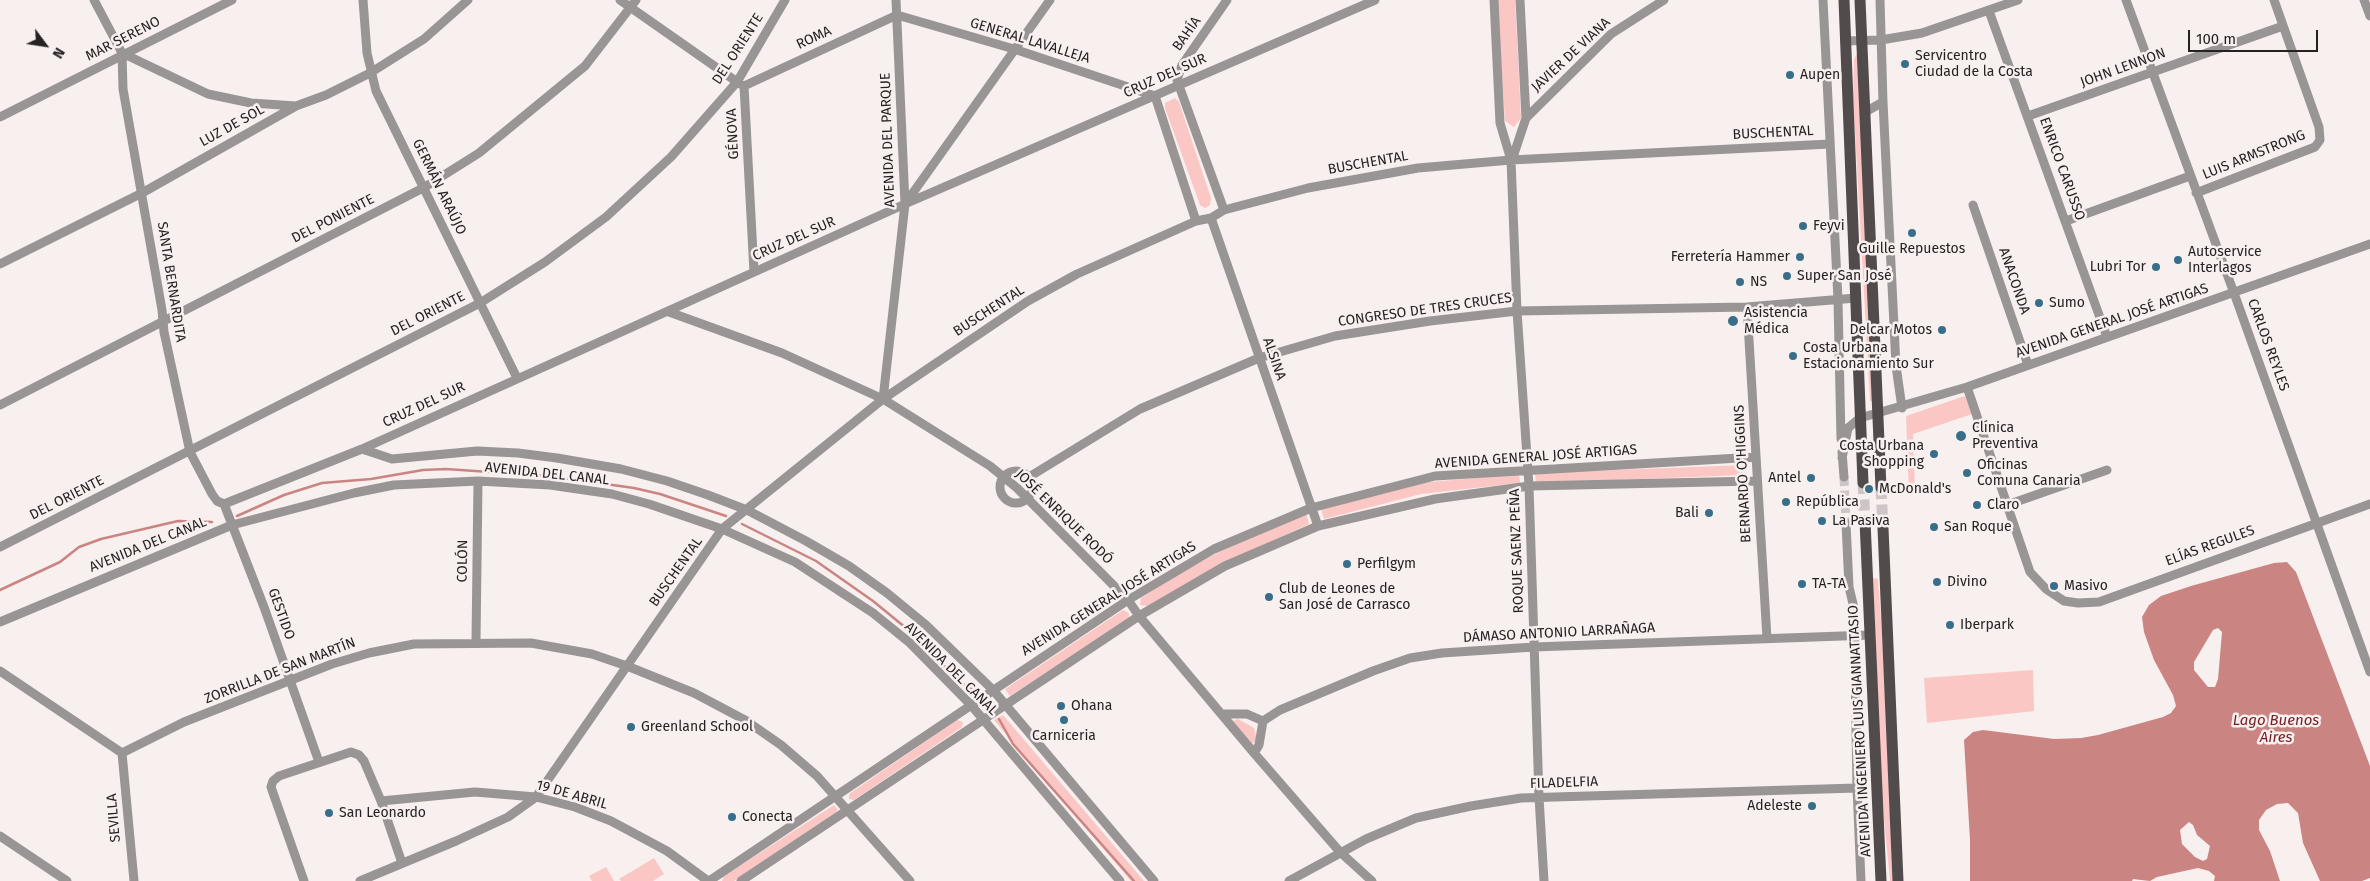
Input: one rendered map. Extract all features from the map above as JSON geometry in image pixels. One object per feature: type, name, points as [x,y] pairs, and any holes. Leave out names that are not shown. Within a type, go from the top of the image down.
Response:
[{"type":"main road","points":[[1844,0],[1863,483]]},
{"type":"main road","points":[[1860,0],[1880,488]]},
{"type":"main road","name":"AVENIDA INGENIERO LUIS GIANNATTASIO","points":[[1866,521],[1881,881]]},
{"type":"main road","points":[[1883,528],[1898,881]]},
{"type":"street","points":[[94,0],[122,54],[208,94],[251,103],[296,106]]},
{"type":"street","name":"MAR SERENO","points":[[0,117],[232,0]]},
{"type":"street","name":"GERMÁN ARAÚJO","points":[[363,0],[370,73],[376,91],[425,187],[517,378]]},
{"type":"street","name":"LUZ DE SOL","points":[[0,264],[142,193],[296,106],[326,95],[370,73],[424,39],[468,0]]},
{"type":"street","points":[[620,0],[633,4],[740,84]]},
{"type":"street","name":"DEL ORIENTE","points":[[0,547],[480,303],[545,262],[606,217],[671,157],[740,84],[785,0]]},
{"type":"street","name":"AVENIDA DEL PARQUE","points":[[883,399],[906,204],[896,0]]},
{"type":"street","points":[[906,204],[1050,0]]},
{"type":"street","name":"BAHÍA","points":[[1178,86],[1178,73],[1182,65],[1227,0]]},
{"type":"street","name":"CRUZ DEL SUR","points":[[224,504],[362,449],[906,204],[1375,0]]},
{"type":"street","name":"ROQUE SAENZ PEÑA","points":[[1494,0],[1500,123],[1512,160],[1516,311],[1529,486],[1539,797],[1544,881]]},
{"type":"street","name":"ROQUE SAENZ PEÑA","points":[[1512,160],[1526,118],[1520,0]]},
{"type":"street","name":"JAVIER DE VIANA","points":[[1526,118],[1611,34],[1664,0]]},
{"type":"street","points":[[1823,0],[1838,300],[1844,477]]},
{"type":"street","points":[[1880,0],[1896,366],[1902,408]]},
{"type":"street","points":[[1846,42],[1881,40],[1922,34],[2018,0]]},
{"type":"street","name":"CARLOS REYLES","points":[[2126,0],[2318,522],[2331,568],[2370,672]]},
{"type":"street","points":[[2274,0],[2283,26]]},
{"type":"street","points":[[2364,0],[2370,16]]},
{"type":"street","name":"DEL PONIENTE","points":[[0,405],[425,187],[479,153],[584,66],[633,4]]},
{"type":"street","name":"ENRICO CARUSSO","points":[[1989,11],[2107,337]]},
{"type":"street","name":"ROMA","points":[[740,84],[897,15]]},
{"type":"street","name":"GENERAL LAVALLEJA","points":[[897,15],[1014,49],[1155,96]]},
{"type":"street","name":"JOHN LENNON","points":[[2028,116],[2283,26]]},
{"type":"street","name":"LUIS ARMSTRONG","points":[[2196,193],[2315,147],[2320,140],[2319,127],[2283,26]]},
{"type":"street","name":"SANTA BERNARDITA","points":[[122,54],[123,89],[163,321],[190,452],[212,494],[217,501],[224,504]]},
{"type":"street","name":"GÉNOVA","points":[[740,84],[754,272]]},
{"type":"street","points":[[1178,86],[1224,210]]},
{"type":"street","points":[[1155,96],[1196,221]]},
{"type":"street","points":[[1865,112],[1883,102]]},
{"type":"street","name":"BUSCHENTAL","points":[[360,881],[508,817],[536,797],[722,529],[883,399],[1028,301],[1077,274],[1196,221],[1211,218],[1224,210],[1308,188],[1418,168],[1512,160],[1830,144]]},
{"type":"street","name":"LUIS ARMSTRONG","points":[[2066,221],[2190,176]]},
{"type":"street","name":"ANACONDA","points":[[1973,206],[2028,365]]},
{"type":"street","name":"ALSINA","points":[[1211,218],[1318,526]]},
{"type":"street","name":"AVENIDA GENERAL JOSÉ ARTIGAS","points":[[1860,418],[1902,408],[1967,387],[2370,244]]},
{"type":"street","name":"CONGRESO DE TRES CRUCES","points":[[1029,477],[1140,408],[1259,358],[1335,336],[1430,321],[1516,311],[1747,307],[1856,298]]},
{"type":"street","name":"BERNARDO O'HIGGINS","points":[[1747,307],[1766,638]]},
{"type":"street","name":"JOSÉ ENRIQUE RODÓ","points":[[669,312],[782,353],[883,399],[990,466],[1027,498],[1128,600],[1139,616],[1223,714],[1254,754],[1340,852],[1372,881]]},
{"type":"street","points":[[1967,387],[2007,505],[2107,470]]},
{"type":"street","points":[[1842,458],[1848,428],[1860,418]]},
{"type":"street","name":"AVENIDA DEL CANAL","points":[[362,449],[392,459],[477,451],[557,458],[621,469],[667,481],[747,510],[848,566],[887,593],[926,625],[993,690],[1154,881]]},
{"type":"street","name":"AVENIDA GENERAL JOSÉ ARTIGAS","points":[[708,881],[837,797],[1128,600],[1214,549],[1311,508],[1435,476],[1756,457]]},
{"type":"street","points":[[1013,470],[1025,473],[1029,477],[1032,488],[1027,498],[1016,503],[1005,499],[1000,488],[1003,477],[1013,470]]},
{"type":"street","name":"AVENIDA DEL CANAL","points":[[0,622],[232,526],[370,490],[394,485],[478,481],[550,485],[612,494],[649,504],[722,529],[794,562],[873,613],[910,643],[971,705],[1120,881]]},
{"type":"street","name":"COLÓN","points":[[476,642],[478,481]]},
{"type":"street","name":"AVENIDA GENERAL JOSÉ ARTIGAS","points":[[741,881],[1139,616],[1225,566],[1318,526],[1436,499],[1529,486],[1756,481]]},
{"type":"street","name":"GESTIDO","points":[[224,504],[319,762]]},
{"type":"street","name":"ELÍAS REGULES","points":[[2007,505],[2030,572],[2058,598],[2078,603],[2099,602],[2370,504]]},
{"type":"street","name":"AVENIDA INGENIERO LUIS GIANNATTASIO","points":[[1846,523],[1849,587],[1854,608],[1853,636],[1861,881]]},
{"type":"street","name":"DÁMASO ANTONIO LARRAÑAGA","points":[[1263,721],[1280,710],[1321,692],[1410,658],[1442,653],[1534,647],[1870,635]]},
{"type":"street","name":"ZORRILLA DE SAN MARTÍN","points":[[122,753],[184,722],[332,664],[369,653],[414,644],[531,643],[592,654],[627,666],[694,693],[745,720],[781,745],[818,776],[910,881]]},
{"type":"street","points":[[0,671],[122,753]]},
{"type":"street","points":[[1223,714],[1247,714],[1263,721],[1259,745],[1254,754]]},
{"type":"street","points":[[304,881],[271,787],[272,781],[279,776],[351,752],[359,755],[364,761],[381,801],[402,863]]},
{"type":"street","name":"SEVILLA","points":[[122,753],[134,881]]},
{"type":"street","name":"FILADELFIA","points":[[1289,881],[1340,852],[1416,818],[1471,806],[1539,797],[1857,788]]},
{"type":"street","name":"19 DE ABRIL","points":[[381,801],[475,792],[536,797],[576,808],[625,827],[667,851],[708,881]]},
{"type":"street","points":[[0,836],[67,881]]},
{"type":"shaded area","points":[[1497,0],[1515,0],[1521,118],[1514,127],[1505,121]]},
{"type":"shaded area","points":[[1856,55],[1858,55],[1873,401],[1870,401],[1853,96],[1854,60]]},
{"type":"shaded area","points":[[1175,98],[1179,102],[1211,198],[1210,205],[1205,208],[1200,205],[1165,108],[1165,103]]},
{"type":"shaded area","points":[[1965,396],[1972,414],[1913,434],[1915,493],[1909,492],[1906,416]]},
{"type":"shaded area","points":[[1745,465],[1745,475],[1536,483],[1535,473]]},
{"type":"shaded area","points":[[1519,474],[1520,483],[1421,494],[1324,519],[1321,509],[1419,483]]},
{"type":"shaded area","points":[[1306,513],[1309,524],[1226,562],[1148,606],[1140,605],[1141,598],[1177,575],[1219,552]]},
{"type":"shaded area","points":[[1873,578],[1878,579],[1882,632],[1893,881],[1890,881],[1882,797]]},
{"type":"shaded area","points":[[1123,610],[1129,613],[1129,619],[1010,696],[1005,689]]},
{"type":"shaded area","points":[[2033,670],[2034,711],[1927,723],[1924,678]]},
{"type":"shaded area","points":[[1003,715],[1144,881],[1131,881],[994,720]]},
{"type":"shaded area","points":[[1238,719],[1254,728],[1257,740],[1252,744],[1233,721]]},
{"type":"shaded area","points":[[957,720],[963,722],[962,727],[854,800],[849,799],[849,794]]},
{"type":"shaded area","points":[[834,805],[838,810],[835,813],[734,881],[722,881],[724,876]]},
{"type":"shaded area","points":[[654,858],[664,874],[653,881],[621,881],[619,879]]},
{"type":"shaded area","points":[[606,867],[614,881],[592,881],[589,876]]},
{"type":"water","name":"Lago Buenos Aires","points":[[2287,562],[2296,572],[2370,766],[2370,878],[2362,881],[2320,881],[2303,843],[2298,813],[2288,803],[2277,804],[2266,810],[2259,820],[2259,830],[2270,851],[2280,881],[2214,881],[2215,876],[2209,871],[2198,868],[2157,877],[2150,881],[2133,879],[2132,881],[1970,881],[1970,840],[1964,740],[1973,732],[1983,730],[2054,739],[2081,738],[2163,717],[2171,713],[2176,706],[2173,695],[2154,660],[2144,632],[2142,617],[2149,605],[2161,596],[2274,563]],"holes":[[[2218,628],[2222,632],[2218,679],[2215,687],[2208,687],[2194,670],[2194,662],[2213,630]],[[2189,822],[2193,825],[2197,835],[2210,846],[2207,859],[2203,861],[2195,857],[2182,844],[2180,830]]]},
{"type":"waterway","points":[[237,516],[284,495],[322,483],[371,479],[423,470],[446,469],[548,476],[634,488],[660,494],[726,516]]},
{"type":"waterway","points":[[0,590],[60,562],[79,547],[101,539],[178,521],[212,522]]},
{"type":"waterway","points":[[742,524],[816,561],[873,601],[906,628],[960,682],[976,692]]},
{"type":"waterway","points":[[999,719],[1013,744],[1134,881]]},
{"type":"tunnel","points":[[1844,477],[1846,523]]},
{"type":"tunnel","points":[[1863,483],[1865,521]]},
{"type":"tunnel","points":[[1881,488],[1883,528]]},
{"type":"place","name":"Servicentro Ciudad de la Costa","points":[[1905,64]]},
{"type":"place","name":"Aupen","points":[[1790,75]]},
{"type":"place","name":"Feyvi","points":[[1803,226]]},
{"type":"place","name":"Guille Repuestos","points":[[1912,233]]},
{"type":"place","name":"Ferretería Hammer","points":[[1800,257]]},
{"type":"place","name":"Autoservice Interlagos","points":[[2178,260]]},
{"type":"place","name":"Lubri Tor","points":[[2156,267]]},
{"type":"place","name":"Super San José","points":[[1787,276]]},
{"type":"place","name":"NS","points":[[1740,282]]},
{"type":"place","name":"Sumo","points":[[2039,303]]},
{"type":"place","name":"Asistencia Médica","points":[[1733,321]]},
{"type":"place","name":"Delcar Motos","points":[[1942,330]]},
{"type":"place","name":"Costa Urbana Estacionamiento Sur","points":[[1793,356]]},
{"type":"place","name":"Clínica Preventiva","points":[[1961,436]]},
{"type":"place","name":"Costa Urbana Shopping","points":[[1934,454]]},
{"type":"place","name":"Oficinas Comuna Canaria","points":[[1967,473]]},
{"type":"place","name":"Antel","points":[[1811,478]]},
{"type":"place","name":"McDonald's","points":[[1869,489]]},
{"type":"place","name":"República","points":[[1786,502]]},
{"type":"place","name":"Claro","points":[[1977,505]]},
{"type":"place","name":"Bali","points":[[1709,513]]},
{"type":"place","name":"La Pasiva","points":[[1822,521]]},
{"type":"place","name":"San Roque","points":[[1934,527]]},
{"type":"place","name":"Perfilgym","points":[[1347,564]]},
{"type":"place","name":"Divino","points":[[1937,582]]},
{"type":"place","name":"TA-TA","points":[[1802,584]]},
{"type":"place","name":"Masivo","points":[[2054,586]]},
{"type":"place","name":"Club de Leones de San José de Carrasco","points":[[1269,597]]},
{"type":"place","name":"Iberpark","points":[[1950,625]]},
{"type":"place","name":"Ohana","points":[[1061,706]]},
{"type":"place","name":"Carniceria","points":[[1064,720]]},
{"type":"place","name":"Greenland School","points":[[631,727]]},
{"type":"place","name":"Adeleste","points":[[1812,806]]},
{"type":"place","name":"San Leonardo","points":[[329,813]]},
{"type":"place","name":"Conecta","points":[[732,817]]}]
